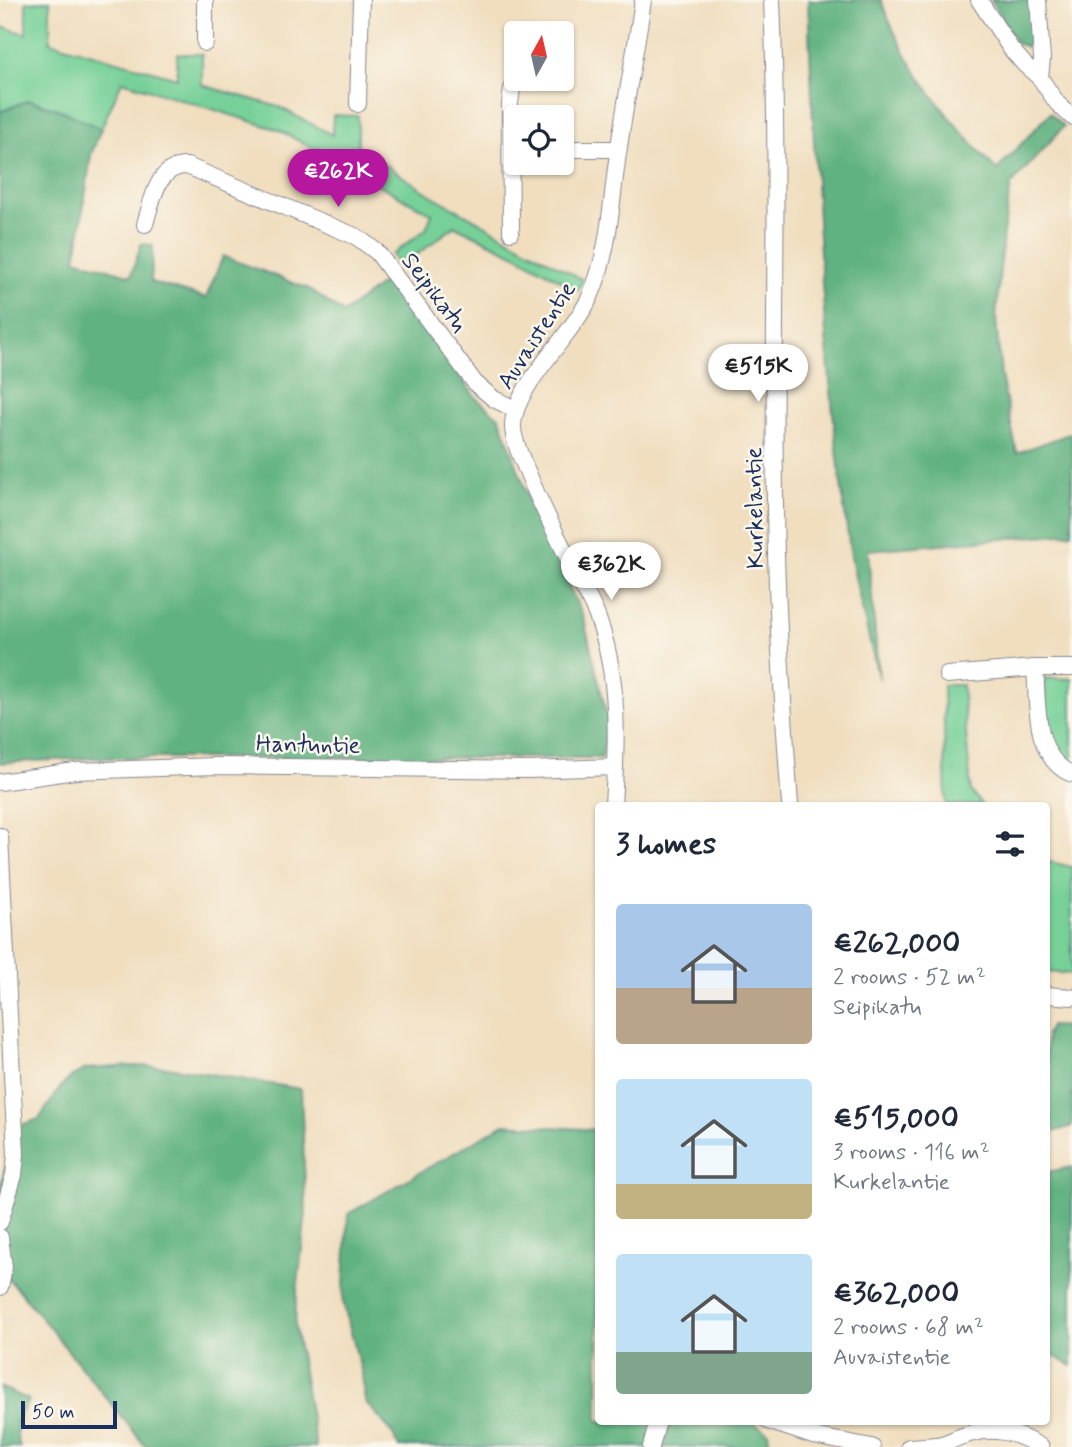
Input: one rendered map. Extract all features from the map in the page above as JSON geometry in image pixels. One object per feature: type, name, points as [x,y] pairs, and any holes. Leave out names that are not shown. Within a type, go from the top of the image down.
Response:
[{"type":"street","points":[[205,0],[205,43]]},
{"type":"street","points":[[358,104],[361,0]]},
{"type":"street","name":"Auvaistentie","points":[[613,802],[615,704],[609,658],[597,616],[534,489],[513,427],[515,409],[525,391],[575,326],[593,290],[608,239],[618,149],[643,0]]},
{"type":"street","name":"Kurkelantie","points":[[772,0],[777,213],[775,504],[780,668],[790,802]]},
{"type":"street","points":[[979,0],[1012,49],[1072,117]]},
{"type":"street","points":[[1038,0],[1042,59],[1040,78]]},
{"type":"street","points":[[574,149],[618,149]]},
{"type":"street","name":"Seipikatu","points":[[145,224],[164,174],[175,167],[187,166],[357,237],[377,252],[475,383],[494,399],[515,409]]},
{"type":"street","points":[[511,232],[512,175]]},
{"type":"street","points":[[1035,668],[1044,746],[1055,765],[1072,774]]},
{"type":"street","points":[[947,675],[1072,668]]},
{"type":"street","name":"Hantuntie","points":[[0,782],[75,771],[216,766],[528,770],[615,767]]},
{"type":"street","points":[[0,836],[16,1154],[14,1175],[0,1222]]},
{"type":"street","points":[[1050,995],[1072,997]]},
{"type":"street","points":[[0,1237],[4,1267],[0,1287]]},
{"type":"street","points":[[651,1447],[657,1425]]},
{"type":"street","points":[[780,1425],[813,1436],[872,1447]]},
{"type":"street","points":[[909,1447],[941,1446],[965,1435],[987,1430],[1017,1434],[1041,1447]]},
{"type":"green space","points":[[808,0],[881,0],[915,70],[945,112],[997,170],[1050,113],[1064,126],[1011,185],[1003,233],[996,318],[1001,376],[1017,453],[1072,433],[1072,533],[868,550],[879,680],[850,550],[833,413],[817,207]]},
{"type":"green space","points":[[991,0],[1029,0],[1034,40],[1028,47],[1017,44]]},
{"type":"green space","points":[[50,1],[50,42],[177,78],[177,54],[202,54],[202,85],[279,107],[332,135],[333,115],[358,116],[358,147],[431,195],[583,280],[578,290],[512,253],[455,226],[400,267],[392,255],[426,229],[432,214],[279,130],[122,81],[101,129],[60,110],[29,100],[0,112],[0,26],[26,34],[26,2]]},
{"type":"green space","points":[[29,100],[60,110],[101,129],[91,155],[76,259],[131,276],[141,244],[153,245],[151,282],[206,298],[223,256],[309,289],[343,313],[387,280],[476,398],[500,418],[533,511],[583,616],[608,720],[602,758],[90,758],[0,763],[0,112]]},
{"type":"green space","points":[[1044,678],[1072,679],[1072,765],[1060,755],[1050,735]]},
{"type":"green space","points":[[943,685],[962,685],[971,791],[980,802],[946,802]]},
{"type":"green space","points":[[1050,862],[1072,867],[1072,974],[1050,972]]},
{"type":"green space","points":[[1050,1026],[1072,1027],[1072,1126],[1050,1133]]},
{"type":"green space","points":[[169,1067],[301,1089],[306,1212],[295,1325],[316,1447],[146,1447],[19,1290],[0,1271],[0,1187],[9,1153],[21,1125],[39,1119],[60,1088],[72,1076],[86,1069]]},
{"type":"green space","points":[[504,1124],[595,1130],[595,1425],[757,1425],[768,1432],[770,1447],[399,1447],[391,1431],[365,1401],[362,1374],[343,1302],[348,1214]]},
{"type":"green space","points":[[1072,1167],[1072,1366],[1050,1354],[1050,1171]]},
{"type":"green space","points":[[0,1387],[29,1400],[18,1422],[20,1447],[0,1447]]}]
